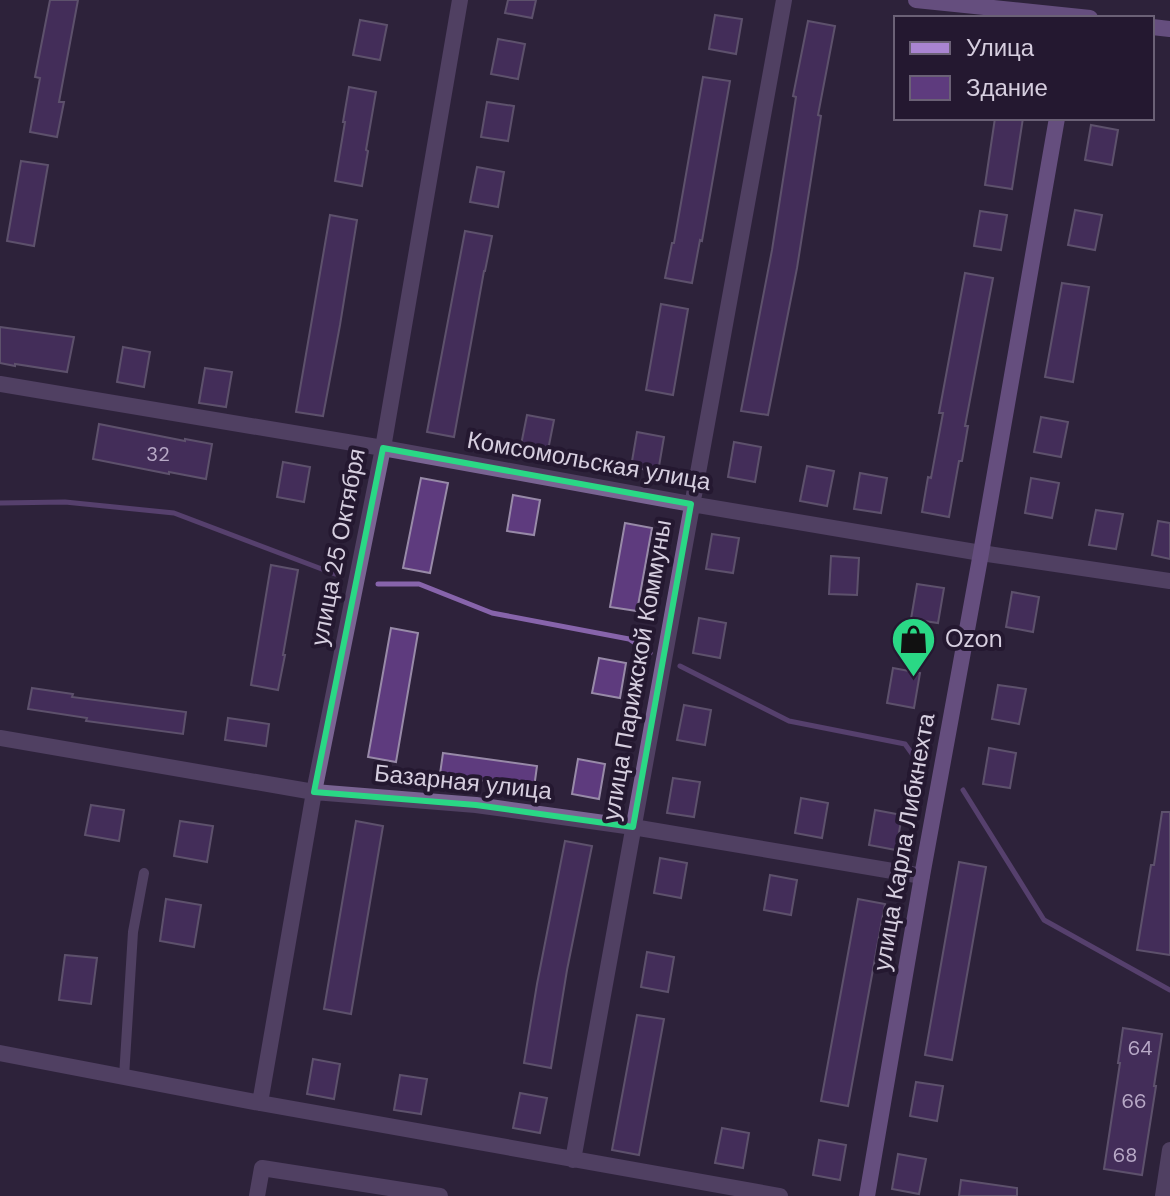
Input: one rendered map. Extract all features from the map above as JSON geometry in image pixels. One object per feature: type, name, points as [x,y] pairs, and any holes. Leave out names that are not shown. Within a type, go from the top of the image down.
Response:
[{"type":"main road","points":[[916,0],[1079,13]]},
{"type":"main road","name":"улица Карла Либкнехта","points":[[867,1196],[1057,120]]},
{"type":"street","name":"улица 25 Октября","points":[[260,1103],[314,792],[383,448],[460,0]]},
{"type":"street","name":"улица Парижской Коммуны","points":[[573,1160],[784,0]]},
{"type":"street","name":"Комсомольская улица","points":[[0,384],[981,553],[1170,581]]},
{"type":"street","name":"Базарная улица","points":[[0,738],[314,792],[476,805],[633,827],[922,876]]},
{"type":"street","points":[[0,1053],[780,1196]]},
{"type":"street","points":[[1163,1196],[1170,1150]]},
{"type":"street","points":[[257,1196],[262,1168],[440,1196]]},
{"type":"lane","points":[[124,1077],[133,932],[144,873]]},
{"type":"highlighted area","points":[[383,448],[691,504],[633,827],[476,805],[314,792]]},
{"type":"building","points":[[50,0],[78,0],[59,102],[64,102],[57,137],[30,132],[40,78],[35,77]]},
{"type":"building","points":[[508,0],[536,0],[532,18],[505,13]]},
{"type":"building","points":[[715,15],[742,19],[736,54],[709,49]]},
{"type":"building","points":[[360,20],[387,25],[380,60],[353,55]]},
{"type":"building","points":[[808,21],[835,26],[818,115],[821,116],[797,268],[768,415],[741,411],[772,250],[796,97],[793,96]]},
{"type":"building","points":[[498,39],[525,44],[518,79],[491,74]]},
{"type":"building","points":[[703,77],[730,81],[692,283],[665,278]]},
{"type":"building","points":[[349,87],[376,92],[362,186],[335,181]]},
{"type":"building","points":[[487,102],[514,106],[508,141],[481,137]]},
{"type":"building","points":[[995,120],[1023,120],[1012,189],[985,185]]},
{"type":"building","points":[[1091,125],[1118,130],[1112,165],[1085,160]]},
{"type":"building","points":[[21,161],[48,165],[34,246],[7,241]]},
{"type":"building","points":[[477,167],[504,172],[498,207],[470,202]]},
{"type":"building","points":[[1075,210],[1102,215],[1095,250],[1068,245]]},
{"type":"building","points":[[980,211],[1007,215],[1001,250],[974,246]]},
{"type":"building","points":[[330,215],[357,220],[323,416],[296,412]]},
{"type":"building","points":[[465,231],[492,236],[454,437],[427,432]]},
{"type":"building","points":[[965,273],[993,278],[965,426],[968,426],[962,461],[959,461],[949,517],[922,512],[943,413],[939,413]]},
{"type":"building","points":[[1062,283],[1089,287],[1073,382],[1045,377]]},
{"type":"building","points":[[661,304],[688,309],[673,395],[646,390]]},
{"type":"building","points":[[0,327],[74,337],[67,372],[0,363]]},
{"type":"building","points":[[123,347],[150,352],[144,387],[117,382]]},
{"type":"building","points":[[205,368],[232,372],[226,407],[199,403]]},
{"type":"building","points":[[527,415],[554,420],[547,455],[520,450]]},
{"type":"building","points":[[1041,417],[1068,422],[1061,457],[1034,452]]},
{"type":"building","points":[[99,424],[212,444],[206,479],[93,459]]},
{"type":"building","points":[[637,432],[664,437],[658,472],[631,467]]},
{"type":"building","points":[[734,442],[761,447],[755,482],[728,477]]},
{"type":"building","points":[[283,462],[310,467],[304,502],[277,497]]},
{"type":"building","points":[[807,466],[834,471],[827,506],[800,501]]},
{"type":"building","points":[[860,473],[887,478],[881,513],[854,509]]},
{"type":"building","points":[[421,478],[448,483],[430,573],[403,568]]},
{"type":"building","points":[[1031,478],[1059,483],[1052,518],[1025,513]]},
{"type":"building","points":[[513,495],[540,500],[534,535],[507,531]]},
{"type":"building","points":[[1096,510],[1123,514],[1116,549],[1089,545]]},
{"type":"building","points":[[1158,521],[1170,523],[1170,559],[1152,555]]},
{"type":"building","points":[[625,523],[652,528],[637,611],[610,607]]},
{"type":"building","points":[[712,534],[739,538],[733,573],[706,569]]},
{"type":"building","points":[[831,556],[859,558],[857,595],[829,594]]},
{"type":"building","points":[[271,565],[298,570],[278,690],[251,685]]},
{"type":"building","points":[[917,584],[944,588],[938,623],[911,619]]},
{"type":"building","points":[[1012,592],[1039,597],[1033,632],[1006,627]]},
{"type":"building","points":[[699,618],[726,623],[720,658],[693,653]]},
{"type":"building","points":[[391,628],[418,633],[396,762],[368,757]]},
{"type":"building","points":[[599,658],[626,663],[620,698],[592,693]]},
{"type":"building","points":[[893,668],[920,673],[914,708],[887,703]]},
{"type":"building","points":[[998,685],[1026,689],[1019,724],[992,719]]},
{"type":"building","points":[[32,688],[73,694],[72,697],[186,712],[183,734],[86,721],[87,718],[28,709]]},
{"type":"building","points":[[684,705],[711,710],[705,745],[677,740]]},
{"type":"building","points":[[228,718],[269,724],[266,746],[225,740]]},
{"type":"building","points":[[989,748],[1016,753],[1010,788],[983,784]]},
{"type":"building","points":[[443,753],[537,766],[534,788],[440,774]]},
{"type":"building","points":[[578,759],[605,764],[599,799],[572,794]]},
{"type":"building","points":[[673,778],[700,782],[694,817],[667,813]]},
{"type":"building","points":[[801,798],[828,803],[822,838],[795,833]]},
{"type":"building","points":[[91,805],[124,810],[119,841],[85,835]]},
{"type":"building","points":[[875,810],[902,815],[896,850],[869,845]]},
{"type":"building","points":[[1162,812],[1170,812],[1170,955],[1137,950]]},
{"type":"building","points":[[180,821],[213,826],[207,862],[174,856]]},
{"type":"building","points":[[356,821],[383,826],[351,1014],[324,1009]]},
{"type":"building","points":[[565,841],[592,846],[551,1068],[524,1063]]},
{"type":"building","points":[[660,858],[687,863],[681,898],[654,893]]},
{"type":"building","points":[[959,862],[986,867],[952,1060],[925,1055]]},
{"type":"building","points":[[770,875],[797,880],[791,915],[764,910]]},
{"type":"building","points":[[166,899],[201,905],[194,947],[160,941]]},
{"type":"building","points":[[858,899],[885,904],[848,1106],[821,1101]]},
{"type":"building","points":[[647,952],[674,957],[668,992],[641,987]]},
{"type":"building","points":[[65,955],[97,958],[91,1004],[59,1000]]},
{"type":"building","points":[[637,1015],[664,1019],[639,1155],[612,1150]]},
{"type":"building","points":[[1123,1028],[1162,1034],[1142,1175],[1104,1169]]},
{"type":"building","points":[[313,1059],[340,1064],[334,1099],[307,1094]]},
{"type":"building","points":[[400,1075],[427,1079],[421,1114],[394,1110]]},
{"type":"building","points":[[916,1082],[943,1086],[937,1121],[910,1116]]},
{"type":"building","points":[[520,1093],[547,1098],[540,1133],[513,1128]]},
{"type":"building","points":[[722,1128],[749,1133],[743,1168],[715,1163]]},
{"type":"building","points":[[819,1140],[846,1145],[840,1180],[813,1175]]},
{"type":"building","points":[[898,1154],[926,1159],[919,1194],[892,1189]]},
{"type":"building","points":[[961,1180],[1017,1188],[1017,1196],[959,1196]]},
{"type":"waterway","points":[[0,503],[65,502],[174,513],[335,574]]},
{"type":"waterway","points":[[378,584],[419,584],[492,613],[629,639],[650,653]]},
{"type":"waterway","points":[[680,666],[789,721],[905,744],[918,762]]},
{"type":"waterway","points":[[963,790],[1044,920],[1170,990]]},
{"type":"place","name":"Ozon","points":[[914,678]]}]
